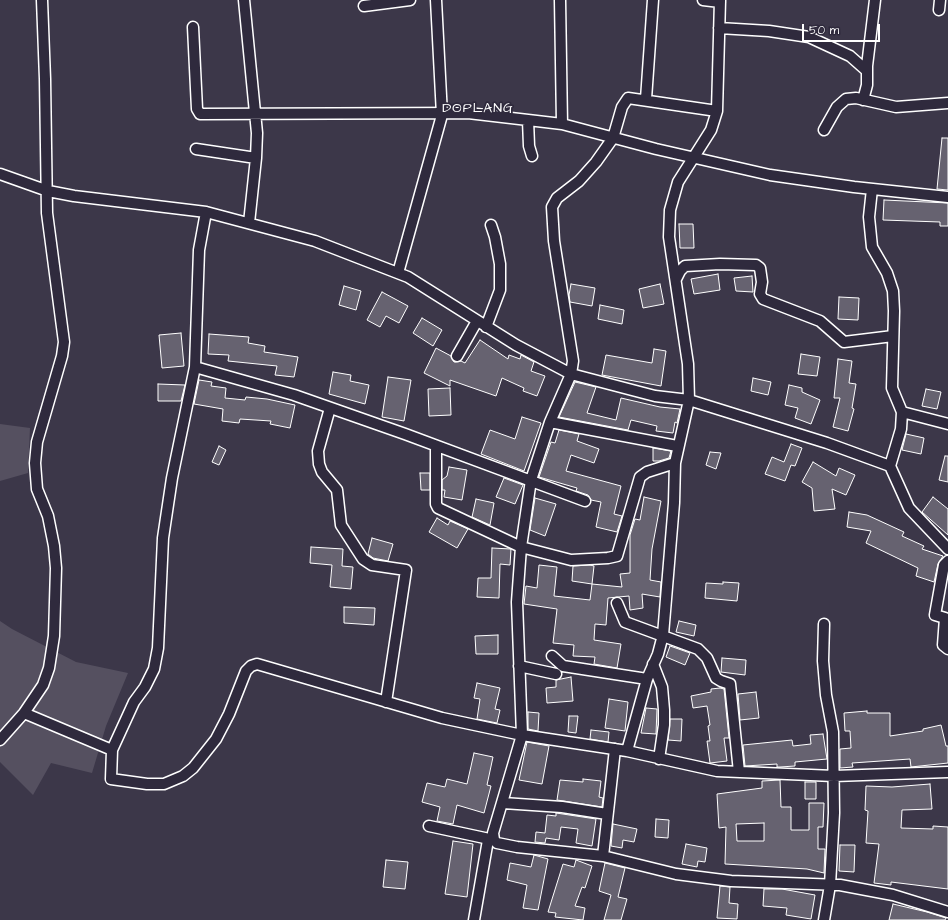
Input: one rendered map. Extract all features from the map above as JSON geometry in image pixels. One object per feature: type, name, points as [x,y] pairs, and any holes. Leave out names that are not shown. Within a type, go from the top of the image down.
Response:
[{"type":"street","points":[[0,740],[24,713],[43,685],[49,668],[54,636],[56,568],[54,546],[48,516],[38,489],[35,463],[37,442],[62,356],[64,342],[49,234],[42,0]]},
{"type":"street","points":[[244,0],[255,115],[256,158],[249,223]]},
{"type":"street","points":[[364,6],[410,0]]},
{"type":"street","points":[[398,273],[442,115],[436,0]]},
{"type":"street","points":[[560,0],[562,124]]},
{"type":"street","points":[[646,99],[653,0]]},
{"type":"street","points":[[627,751],[647,679],[663,635],[674,503],[675,463],[677,446],[689,400],[688,364],[669,238],[670,210],[678,182],[712,130],[717,111],[720,1],[703,0]]},
{"type":"street","points":[[862,100],[866,89],[875,0]]},
{"type":"street","points":[[193,27],[198,112],[202,115],[442,115],[468,113],[562,124],[694,158],[770,175],[872,189],[948,197]]},
{"type":"street","points":[[719,28],[769,31],[808,37],[850,56],[867,71]]},
{"type":"street","points":[[474,920],[491,840],[522,735],[517,602],[521,547],[531,483],[550,422],[571,374],[573,361],[554,241],[552,207],[557,198],[579,181],[596,162],[613,138],[625,101],[631,97],[717,111]]},
{"type":"street","points":[[824,130],[841,101],[851,98],[896,107],[948,103]]},
{"type":"street","points":[[528,120],[529,146],[532,156]]},
{"type":"street","points":[[196,150],[256,158]]},
{"type":"street","points":[[0,174],[48,191],[74,196],[206,212],[315,240],[417,282],[482,324],[571,374],[655,396],[689,400],[827,444],[890,466]]},
{"type":"street","points":[[872,189],[869,217],[871,242],[872,248],[887,273],[893,291],[892,388],[902,412],[901,429],[890,466],[908,508],[948,549]]},
{"type":"street","points":[[206,212],[200,250],[195,367],[172,478],[163,538],[158,648],[154,669],[145,687],[134,702],[112,750],[111,779],[153,784],[164,784],[178,780],[192,768],[216,739],[229,714],[246,671],[257,664],[442,718],[522,735],[627,751],[717,771],[834,776],[948,772]]},
{"type":"street","points":[[457,356],[482,324],[500,290],[501,277],[498,250],[491,225]]},
{"type":"street","points":[[676,279],[680,271],[685,266],[720,264],[756,265],[760,268],[762,282],[760,294],[763,299],[820,321],[844,342],[893,336]]},
{"type":"street","points":[[195,367],[294,395],[436,446],[531,483],[545,490],[548,489],[585,501]]},
{"type":"street","points":[[330,408],[318,451],[319,464],[322,472],[337,490],[341,524],[363,559],[372,565],[406,570],[386,702]]},
{"type":"street","points":[[902,412],[948,424]]},
{"type":"street","points":[[550,422],[677,446]]},
{"type":"street","points":[[436,446],[436,504],[438,508],[521,547],[571,560],[615,557],[640,477],[647,472],[675,463]]},
{"type":"street","points":[[948,561],[944,565],[935,615],[945,618],[943,645],[948,649]]},
{"type":"street","points":[[617,603],[625,622],[698,649],[708,658],[716,678],[730,684],[739,772]]},
{"type":"street","points":[[824,624],[823,661],[826,695],[833,732],[834,776],[834,813],[830,885],[824,920]]},
{"type":"street","points":[[519,666],[553,673],[552,656],[563,666],[647,679]]},
{"type":"street","points":[[653,664],[662,687],[664,710],[664,726],[659,759]]},
{"type":"street","points":[[24,713],[112,750]]},
{"type":"street","points":[[603,856],[607,814],[615,760],[615,749]]},
{"type":"street","points":[[502,803],[562,807],[607,814]]},
{"type":"street","points":[[429,826],[517,846],[603,856],[676,874],[731,881],[830,885],[893,895],[948,912]]},
{"type":"shaded area","points":[[0,424],[30,428],[28,473],[0,481]]},
{"type":"shaded area","points":[[0,621],[12,629],[76,662],[128,673],[106,726],[92,773],[51,763],[33,795],[0,762]]},
{"type":"building","points":[[942,138],[948,138],[948,190],[937,189]]},
{"type":"building","points":[[884,200],[948,203],[948,226],[940,226],[940,222],[883,220]]},
{"type":"building","points":[[679,224],[693,224],[694,248],[680,248]]},
{"type":"building","points":[[718,274],[720,290],[694,294],[691,279]]},
{"type":"building","points":[[752,276],[753,292],[736,291],[734,278]]},
{"type":"building","points":[[571,284],[595,288],[592,306],[570,302],[569,295]]},
{"type":"building","points":[[660,284],[664,304],[643,308],[639,289]]},
{"type":"building","points":[[344,286],[361,291],[356,310],[339,305]]},
{"type":"building","points":[[382,292],[408,306],[399,323],[386,316],[380,327],[367,320]]},
{"type":"building","points":[[839,297],[859,298],[858,320],[838,319]]},
{"type":"building","points":[[600,305],[624,310],[622,324],[598,319]]},
{"type":"building","points":[[422,318],[442,330],[433,346],[413,333]]},
{"type":"building","points":[[181,333],[184,366],[162,368],[159,335]]},
{"type":"building","points":[[209,334],[249,337],[248,343],[265,346],[264,352],[298,357],[294,377],[275,375],[277,366],[228,361],[229,355],[208,354]]},
{"type":"building","points":[[480,340],[508,359],[509,355],[520,359],[521,355],[534,362],[531,371],[545,376],[537,396],[523,391],[524,388],[502,378],[496,396],[450,380],[450,386],[424,373],[436,348],[451,356],[454,362],[461,361],[465,363]]},
{"type":"building","points":[[654,349],[666,351],[661,386],[602,375],[606,355],[652,363]]},
{"type":"building","points":[[801,354],[820,357],[817,376],[798,374]]},
{"type":"building","points":[[838,359],[852,361],[849,383],[856,384],[852,408],[854,409],[848,431],[833,427],[840,398],[834,398]]},
{"type":"building","points":[[333,372],[351,375],[350,381],[369,385],[365,404],[329,394]]},
{"type":"building","points":[[388,377],[411,380],[404,421],[382,417]]},
{"type":"building","points":[[753,378],[771,382],[768,395],[751,391]]},
{"type":"building","points":[[199,380],[212,382],[211,386],[226,388],[225,398],[245,400],[246,397],[267,399],[295,405],[290,428],[270,424],[271,421],[240,419],[239,423],[222,421],[223,409],[194,404]]},
{"type":"building","points":[[575,382],[596,387],[587,413],[616,420],[621,398],[660,407],[680,409],[673,433],[656,431],[657,426],[631,420],[628,430],[559,417]]},
{"type":"building","points":[[158,384],[185,385],[181,401],[158,401]]},
{"type":"building","points":[[789,385],[802,388],[802,392],[820,400],[811,424],[795,418],[798,408],[785,405]]},
{"type":"building","points":[[450,388],[451,415],[429,416],[428,389]]},
{"type":"building","points":[[926,389],[941,392],[937,409],[922,406]]},
{"type":"building","points":[[522,417],[541,423],[524,471],[481,454],[490,430],[515,439]]},
{"type":"building","points":[[559,430],[579,434],[577,441],[599,449],[594,463],[571,455],[566,471],[621,486],[614,514],[622,516],[617,532],[596,527],[601,502],[591,500],[588,495],[576,491],[577,488],[539,477],[551,442],[555,443]]},
{"type":"building","points":[[906,434],[924,438],[921,454],[902,450]]},
{"type":"building","points":[[791,444],[802,448],[795,466],[791,465],[785,481],[765,474],[772,457],[784,462]]},
{"type":"building","points":[[219,446],[226,450],[219,465],[212,462]]},
{"type":"building","points":[[653,448],[671,451],[669,458],[653,461]]},
{"type":"building","points":[[710,452],[721,453],[716,469],[706,465]]},
{"type":"building","points":[[945,456],[948,456],[948,482],[939,480]]},
{"type":"building","points":[[813,462],[836,476],[839,468],[855,475],[846,495],[832,489],[835,509],[814,511],[812,488],[802,482]]},
{"type":"building","points":[[449,467],[467,470],[462,500],[444,497],[445,490],[442,490],[442,480],[447,476]]},
{"type":"building","points":[[420,473],[430,473],[430,490],[421,490]]},
{"type":"building","points":[[504,478],[523,485],[515,504],[496,497]]},
{"type":"building","points":[[644,497],[661,501],[652,549],[650,580],[661,582],[660,597],[642,594],[643,608],[630,610],[629,596],[608,598],[606,625],[595,624],[594,640],[621,644],[617,668],[594,664],[595,657],[573,656],[574,645],[553,643],[557,609],[524,604],[526,586],[537,588],[539,565],[557,567],[554,596],[590,600],[592,584],[622,587],[620,574],[630,573],[630,535],[635,519],[640,520]]},
{"type":"building","points":[[933,497],[948,509],[948,535],[922,512]]},
{"type":"building","points":[[535,498],[556,504],[545,536],[530,530]]},
{"type":"building","points":[[476,499],[494,503],[490,525],[472,517]]},
{"type":"building","points":[[849,512],[867,515],[904,532],[902,536],[924,546],[922,549],[943,556],[938,564],[934,582],[916,576],[918,568],[866,543],[871,531],[847,527]]},
{"type":"building","points":[[437,518],[448,525],[450,521],[468,529],[457,548],[429,532]]},
{"type":"building","points":[[372,538],[393,544],[388,561],[373,558],[368,554]]},
{"type":"building","points":[[311,547],[343,549],[342,566],[353,567],[351,589],[330,587],[332,565],[310,563]]},
{"type":"building","points":[[492,548],[511,549],[510,565],[500,564],[499,598],[477,597],[478,578],[491,578]]},
{"type":"building","points":[[573,566],[594,566],[592,584],[572,581]]},
{"type":"building","points":[[723,582],[739,583],[737,601],[705,598],[706,583],[723,584]]},
{"type":"building","points":[[344,607],[375,608],[374,625],[344,623]]},
{"type":"building","points":[[679,621],[696,625],[694,636],[676,632]]},
{"type":"building","points":[[498,635],[498,654],[476,654],[475,636]]},
{"type":"building","points":[[670,646],[690,653],[685,665],[666,657]]},
{"type":"building","points":[[722,658],[746,660],[745,675],[721,672]]},
{"type":"building","points":[[571,677],[573,701],[547,703],[546,688],[556,687],[556,680]]},
{"type":"building","points":[[477,683],[500,688],[495,709],[500,710],[497,723],[477,719],[480,699],[474,698]]},
{"type":"building","points":[[711,689],[724,689],[729,738],[724,738],[727,761],[710,763],[707,741],[710,741],[708,726],[710,725],[707,706],[693,708],[691,696],[711,692]]},
{"type":"building","points":[[756,692],[759,718],[740,720],[738,694]]},
{"type":"building","points":[[609,699],[628,702],[625,731],[605,728]]},
{"type":"building","points":[[646,708],[657,709],[656,734],[641,733]]},
{"type":"building","points":[[867,711],[867,713],[890,713],[890,736],[923,731],[923,729],[941,725],[946,746],[948,746],[948,763],[911,767],[910,759],[852,763],[853,767],[840,768],[840,749],[851,748],[850,731],[845,731],[844,713]]},
{"type":"building","points":[[528,712],[539,713],[538,731],[528,729]]},
{"type":"building","points":[[569,716],[578,716],[576,733],[568,732]]},
{"type":"building","points":[[670,719],[682,719],[681,741],[668,740]]},
{"type":"building","points":[[591,730],[609,732],[608,742],[590,739]]},
{"type":"building","points":[[823,734],[827,759],[795,762],[795,766],[777,767],[777,764],[745,766],[743,745],[792,740],[793,746],[811,744],[810,735]]},
{"type":"building","points":[[527,742],[549,746],[542,784],[519,780]]},
{"type":"building","points":[[474,753],[493,757],[487,785],[491,786],[484,813],[457,805],[453,824],[437,821],[440,807],[422,802],[427,783],[445,787],[447,779],[467,784]]},
{"type":"building","points":[[583,779],[601,781],[599,797],[603,798],[602,807],[557,800],[560,780],[583,782]]},
{"type":"building","points":[[780,780],[781,807],[791,807],[791,830],[809,830],[809,803],[824,803],[823,827],[818,827],[818,849],[825,849],[824,873],[807,869],[725,864],[726,827],[719,828],[717,794],[762,788],[762,781]],"holes":[[[764,823],[764,841],[737,841],[736,824]]]},
{"type":"building","points":[[805,782],[816,782],[816,799],[805,799]]},
{"type":"building","points":[[930,784],[932,809],[902,810],[901,828],[933,829],[933,826],[948,827],[948,889],[891,882],[891,885],[874,883],[879,844],[866,843],[868,811],[865,810],[866,786],[892,787]]},
{"type":"building","points":[[556,813],[596,819],[592,846],[576,843],[578,829],[561,827],[559,840],[546,838],[545,843],[535,842],[536,832],[545,833],[547,815],[556,816]]},
{"type":"building","points":[[656,819],[669,820],[668,838],[655,837]]},
{"type":"building","points":[[613,824],[637,829],[634,842],[623,840],[622,848],[611,846]]},
{"type":"building","points":[[453,841],[473,844],[467,897],[445,894]]},
{"type":"building","points":[[686,844],[707,848],[705,862],[698,861],[697,867],[682,864]]},
{"type":"building","points":[[840,845],[855,845],[854,872],[839,871]]},
{"type":"building","points":[[534,855],[548,859],[538,910],[523,908],[527,885],[507,880],[510,863],[531,867]]},
{"type":"building","points":[[386,860],[408,862],[405,889],[383,887]]},
{"type":"building","points":[[576,860],[592,866],[585,888],[582,887],[575,906],[585,908],[583,920],[555,917],[556,913],[548,912],[563,864],[574,867]]},
{"type":"building","points":[[605,863],[625,868],[618,897],[627,899],[621,920],[604,920],[611,895],[599,891]]},
{"type":"building","points":[[720,886],[730,887],[729,903],[738,904],[737,919],[717,918]]},
{"type":"building","points":[[764,889],[782,889],[815,895],[811,919],[786,915],[787,908],[763,906]]},
{"type":"building","points":[[893,904],[946,918],[945,920],[889,920]]},
{"type":"district","name":"DOPLANG","points":[[478,109]]}]
